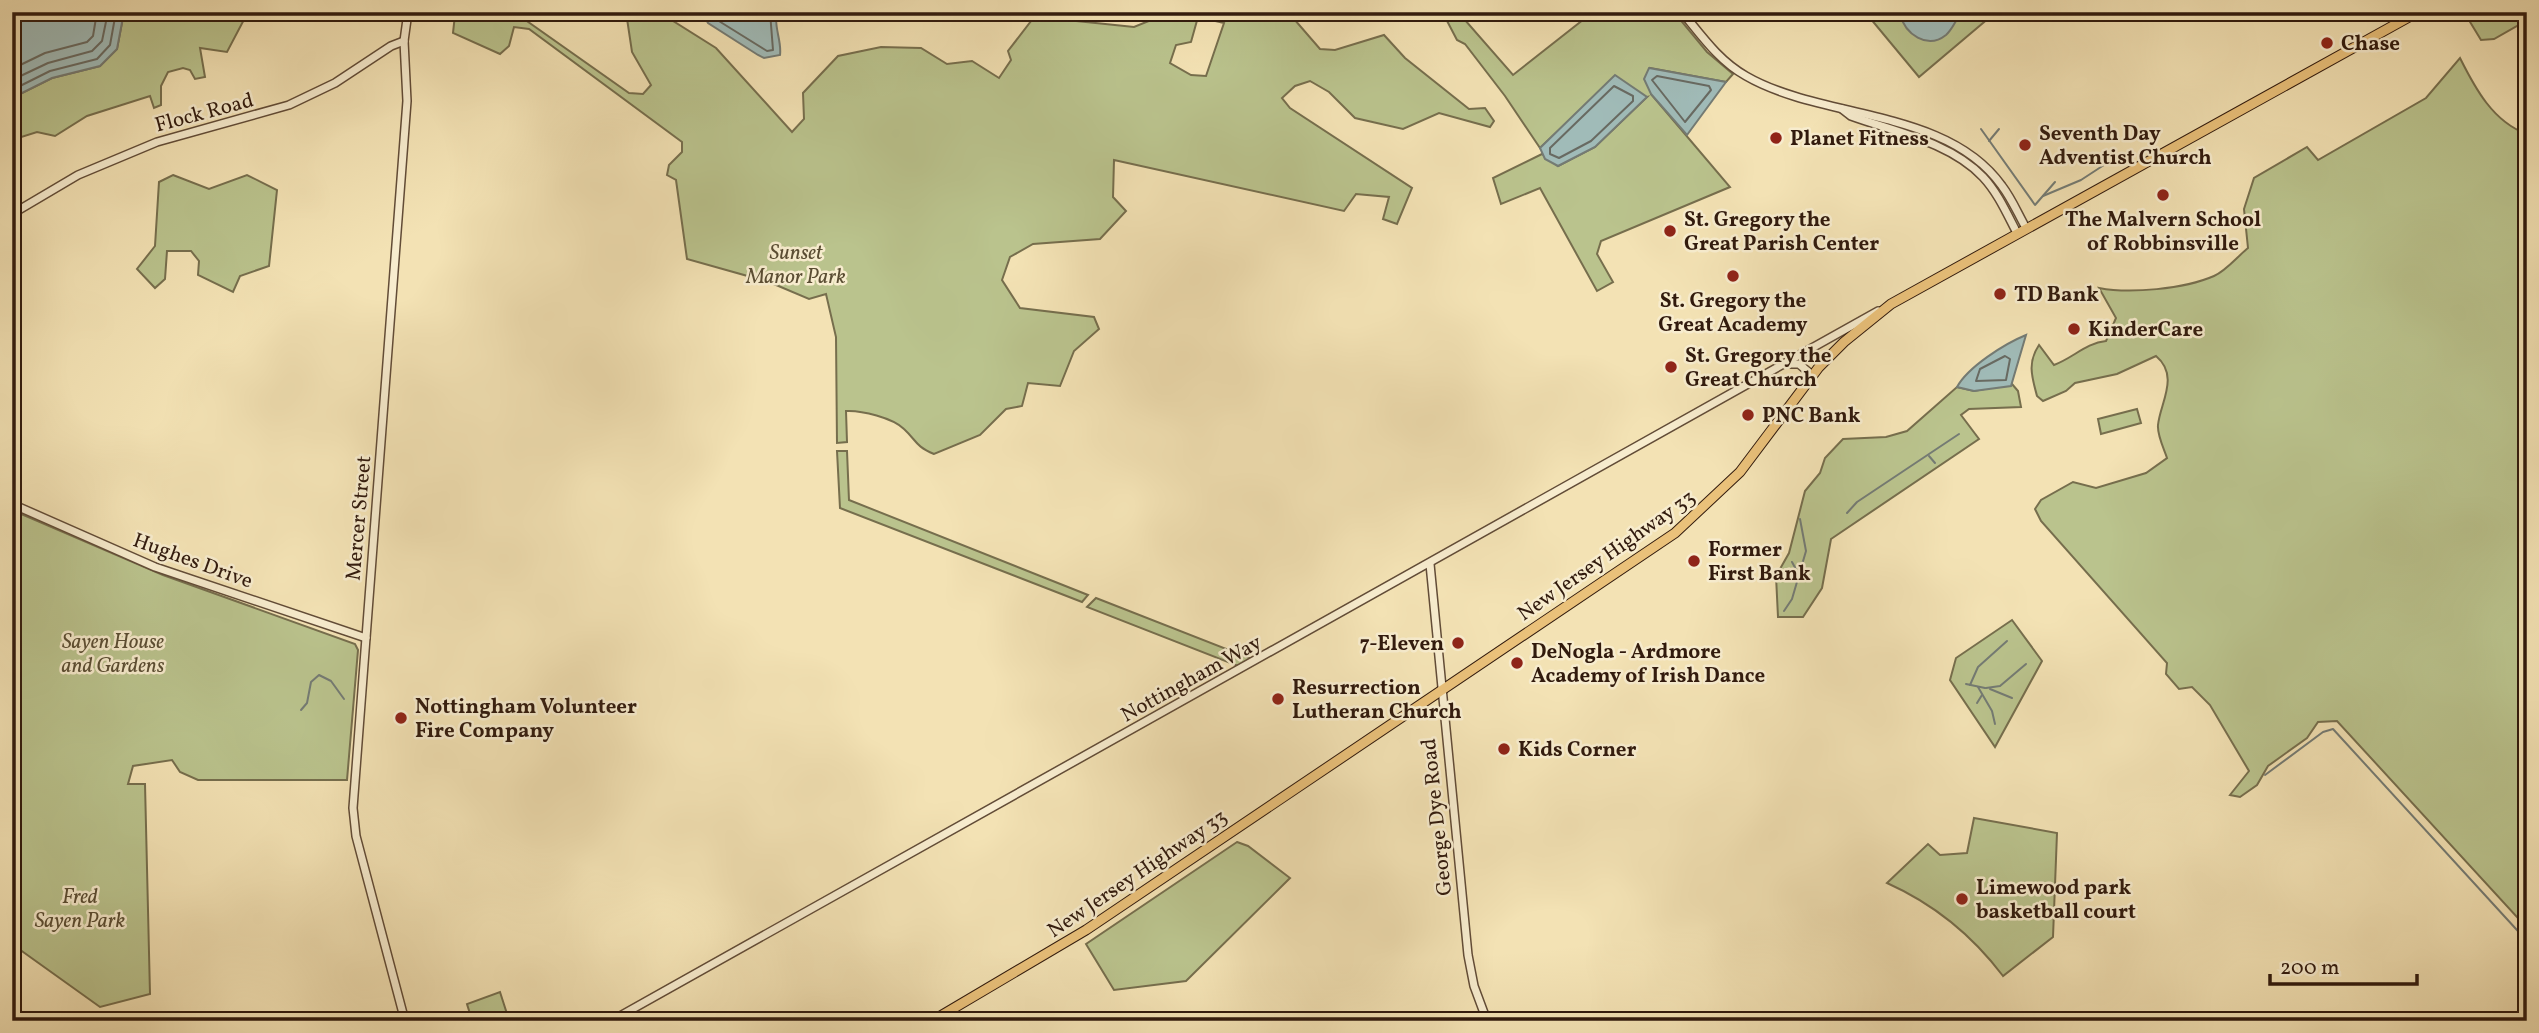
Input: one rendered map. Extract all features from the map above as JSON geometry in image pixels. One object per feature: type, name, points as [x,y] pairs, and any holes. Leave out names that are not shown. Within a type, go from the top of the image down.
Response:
[{"type":"main road","name":"New Jersey Highway 33","points":[[932,1021],[1086,930],[1696,517],[1747,463],[1812,375],[1844,342],[1891,304],[2418,12]]},
{"type":"street","name":"Mercer Street","points":[[405,1021],[354,822],[407,102],[404,41],[408,12]]},
{"type":"street","points":[[1682,12],[1714,50],[1744,75],[1765,85],[1842,109],[1851,116],[1948,151],[1970,165],[2022,231]]},
{"type":"street","name":"Flock Road","points":[[12,214],[78,175],[156,142],[289,105],[335,83],[391,46],[404,41]]},
{"type":"street","name":"Nottingham Way","points":[[611,1021],[1891,304]]},
{"type":"street","points":[[1787,364],[1799,364],[1812,375]]},
{"type":"street","name":"Hughes Drive","points":[[12,504],[155,567],[366,638]]},
{"type":"street","name":"George Dye Road","points":[[1430,564],[1468,955],[1474,986],[1487,1021]]},
{"type":"green space","points":[[124,12],[248,12],[227,52],[200,48],[205,77],[195,79],[190,70],[183,68],[168,72],[161,86],[161,105],[154,108],[150,96],[87,116],[55,136],[37,132],[12,140],[12,98],[52,78],[100,66],[117,49]]},
{"type":"green space","name":"Sunset Manor Park","points":[[462,12],[514,12],[629,93],[643,94],[651,85],[632,52],[626,12],[665,12],[670,19],[716,48],[792,132],[804,119],[803,93],[838,56],[881,47],[921,48],[947,64],[972,61],[999,78],[1011,60],[1008,51],[1038,12],[1063,12],[1067,20],[1134,27],[1171,12],[1288,12],[1320,49],[1335,50],[1384,35],[1405,58],[1469,109],[1485,108],[1494,121],[1490,127],[1439,113],[1403,129],[1355,118],[1329,92],[1310,81],[1295,86],[1282,98],[1290,108],[1412,188],[1397,224],[1383,219],[1389,197],[1356,194],[1344,211],[1114,160],[1113,197],[1126,211],[1100,239],[1033,244],[1010,257],[1002,280],[1020,308],[1094,317],[1099,329],[1074,351],[1060,386],[1028,383],[1022,406],[1006,409],[980,435],[934,454],[920,446],[899,425],[885,418],[860,412],[846,411],[847,442],[837,443],[836,337],[826,294],[809,299],[769,282],[687,259],[676,180],[667,175],[669,165],[682,152],[682,142],[529,29],[514,27],[509,46],[500,54],[453,33],[455,15]],"holes":[[[1198,17],[1224,23],[1206,76],[1191,75],[1170,63],[1176,45],[1191,42]]]},
{"type":"green space","points":[[1420,12],[1458,12],[1513,75],[1593,12],[1674,12],[1707,52],[1733,74],[1726,82],[1650,68],[1651,94],[1730,187],[1601,241],[1597,254],[1613,282],[1597,291],[1540,188],[1501,204],[1493,178],[1542,154],[1558,166],[1595,147],[1647,97],[1577,113],[1540,148],[1505,96],[1465,44],[1457,40],[1445,17],[1424,16]]},
{"type":"green space","points":[[1865,12],[1996,12],[1919,77]]},
{"type":"green space","points":[[2464,12],[2516,12],[2522,23],[2494,39],[2481,40]]},
{"type":"green space","points":[[2460,58],[2486,103],[2504,121],[2527,134],[2527,928],[2337,721],[2318,722],[2307,738],[2268,766],[2257,785],[2240,797],[2230,795],[2249,771],[2210,705],[2192,687],[2179,689],[2166,674],[2167,663],[2041,521],[2035,509],[2041,500],[2073,482],[2096,488],[2146,473],[2167,458],[2158,425],[2168,381],[2167,372],[2156,356],[2117,374],[2075,383],[2066,391],[2043,401],[2037,396],[2032,370],[2033,358],[2039,345],[2054,365],[2092,345],[2106,341],[2116,318],[2099,288],[2126,290],[2173,287],[2202,280],[2223,271],[2248,248],[2244,209],[2254,178],[2307,147],[2318,160],[2426,98]]},
{"type":"green space","points":[[173,175],[209,189],[247,175],[277,190],[269,266],[240,276],[233,292],[198,275],[199,261],[191,251],[167,251],[165,279],[155,288],[137,269],[155,246],[159,182]]},
{"type":"green space","points":[[2012,384],[2018,391],[2021,407],[1969,409],[1961,415],[1979,439],[1831,539],[1822,588],[1803,617],[1778,617],[1776,576],[1789,553],[1805,491],[1820,473],[1825,458],[1843,439],[1886,437],[1907,431],[1957,387],[1974,391]]},
{"type":"green space","points":[[2137,409],[2141,423],[2101,434],[2098,419]]},
{"type":"green space","points":[[837,451],[847,451],[849,500],[1088,595],[1082,602],[840,508]]},
{"type":"green space","points":[[12,510],[163,575],[355,644],[358,650],[347,780],[198,780],[180,772],[172,760],[133,766],[128,784],[145,784],[150,994],[100,1007],[12,944]]},
{"type":"green space","points":[[1096,598],[1252,659],[1238,666],[1087,607]]},
{"type":"green space","points":[[2012,620],[2042,661],[1995,747],[1950,680],[1956,658]]},
{"type":"green space","points":[[1974,818],[2057,833],[2053,937],[2003,976],[1978,947],[1951,922],[1921,901],[1887,883],[1928,844],[1940,855],[1967,853]]},
{"type":"green space","points":[[1237,842],[1248,846],[1290,878],[1186,981],[1114,990],[1086,944]]},
{"type":"green space","points":[[500,992],[508,1017],[497,1021],[459,1021],[471,1017],[467,1004]]},
{"type":"water","points":[[12,12],[124,12],[117,49],[100,66],[52,78],[12,98]]},
{"type":"water","points":[[702,12],[777,12],[780,55],[764,58],[758,55],[708,23]]},
{"type":"water","points":[[1962,12],[1946,35],[1932,41],[1918,38],[1912,33],[1903,21],[1900,14]]},
{"type":"water","points":[[1649,68],[1726,82],[1687,135],[1651,94],[1644,79]]},
{"type":"water","points":[[1615,75],[1647,97],[1595,147],[1558,166],[1545,159],[1540,148]]},
{"type":"water","points":[[2026,335],[2011,386],[1974,391],[1957,387],[1969,372],[1987,357]]},
{"type":"waterway","points":[[1981,129],[2035,205],[2055,182]]},
{"type":"waterway","points":[[1989,141],[1999,129]]},
{"type":"waterway","points":[[2043,196],[2081,180],[2107,163]]},
{"type":"waterway","points":[[1847,513],[1857,502],[1959,434]]},
{"type":"waterway","points":[[1929,456],[1935,463]]},
{"type":"waterway","points":[[1784,611],[1792,599],[1806,551],[1800,519]]},
{"type":"waterway","points":[[1792,562],[1798,573]]},
{"type":"waterway","points":[[1970,685],[1978,667],[2007,641]]},
{"type":"waterway","points":[[1986,688],[2000,686],[2026,664]]},
{"type":"waterway","points":[[301,710],[307,703],[311,682],[319,675],[331,681],[344,699]]},
{"type":"waterway","points":[[1966,684],[1985,688]]},
{"type":"waterway","points":[[1978,687],[1992,711],[1995,724]]},
{"type":"waterway","points":[[1990,689],[2012,698]]},
{"type":"waterway","points":[[1977,703],[1982,695]]},
{"type":"waterway","points":[[2265,775],[2323,732],[2333,729],[2527,941]]},
{"type":"place","name":"Chase","points":[[2327,43]]},
{"type":"place","name":"Planet Fitness","points":[[1776,138]]},
{"type":"place","name":"Seventh Day Adventist Church","points":[[2025,145]]},
{"type":"place","name":"The Malvern School of Robbinsville","points":[[2163,195]]},
{"type":"place","name":"St. Gregory the Great Parish Center","points":[[1670,231]]},
{"type":"place","name":"St. Gregory the Great Academy","points":[[1733,276]]},
{"type":"place","name":"TD Bank","points":[[2000,294]]},
{"type":"place","name":"KinderCare","points":[[2074,329]]},
{"type":"place","name":"St. Gregory the Great Church","points":[[1671,367]]},
{"type":"place","name":"PNC Bank","points":[[1748,415]]},
{"type":"place","name":"Former First Bank","points":[[1694,561]]},
{"type":"place","name":"7-Eleven","points":[[1458,643]]},
{"type":"place","name":"DeNogla - Ardmore Academy of Irish Dance","points":[[1517,663]]},
{"type":"place","name":"Resurrection Lutheran Church","points":[[1278,699]]},
{"type":"place","name":"Nottingham Volunteer Fire Company","points":[[401,718]]},
{"type":"place","name":"Kids Corner","points":[[1504,749]]},
{"type":"place","name":"Limewood park basketball court","points":[[1962,899]]},
{"type":"park label","name":"Sayen House and Gardens","points":[[113,653]]},
{"type":"park label","name":"Fred Sayen Park","points":[[80,908]]}]
